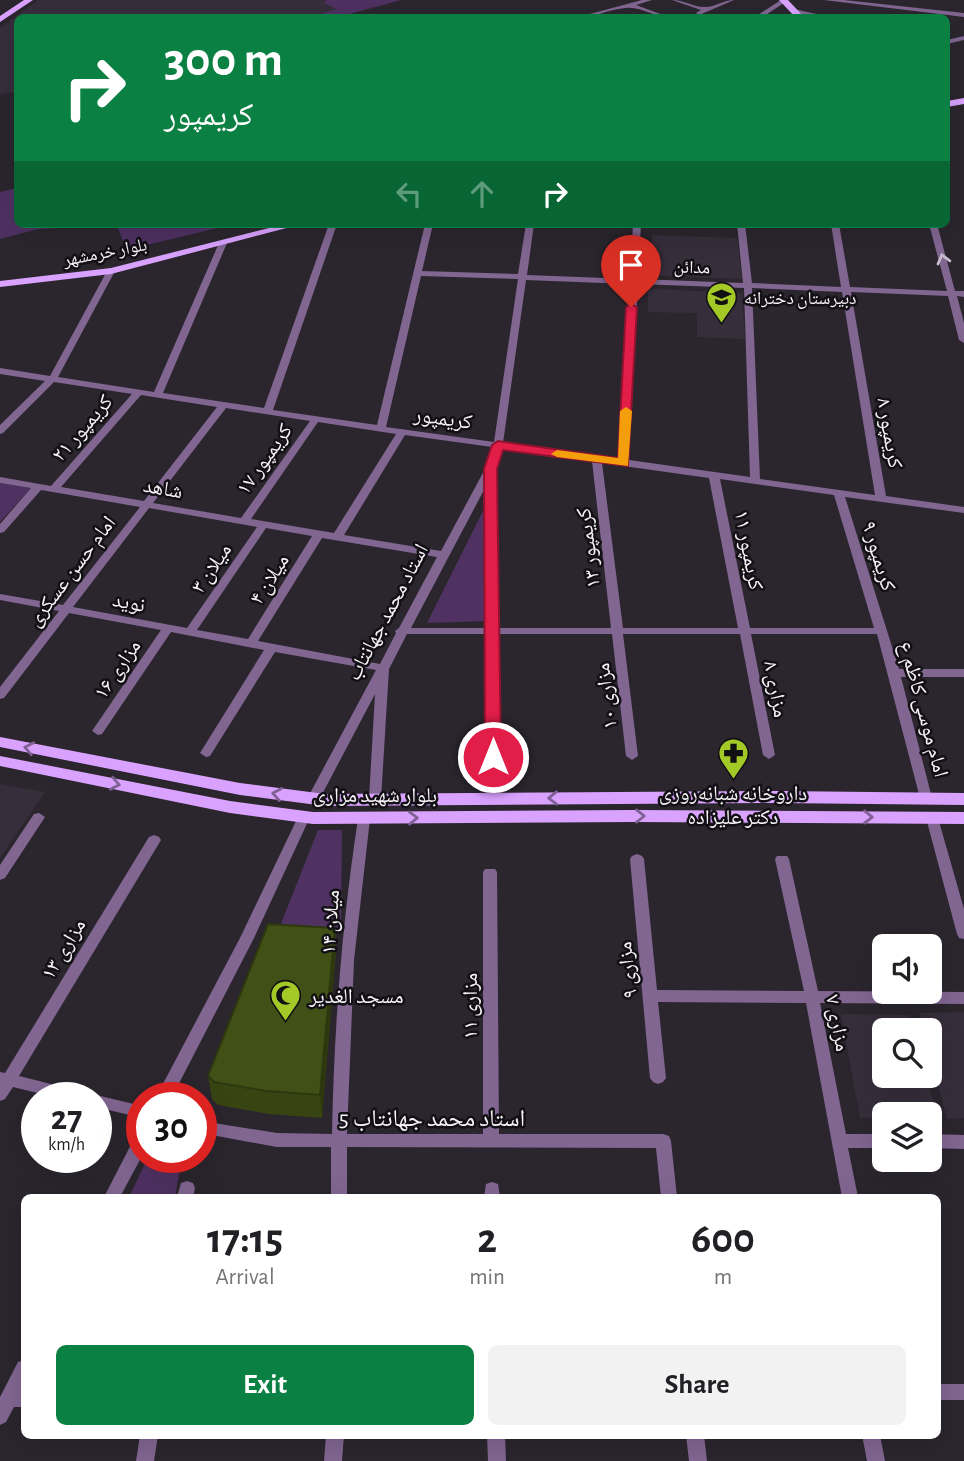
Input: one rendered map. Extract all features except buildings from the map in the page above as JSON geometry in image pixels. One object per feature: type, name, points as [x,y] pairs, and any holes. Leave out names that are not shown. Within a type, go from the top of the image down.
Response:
[{"type":"main road","points":[[0,20],[29,0]]},
{"type":"main road","points":[[783,1],[798,14]]},
{"type":"main road","name":"بلوار خرمشهر","points":[[0,277],[97,266],[261,228]]},
{"type":"main road","name":"بلوار خرمشهر","points":[[0,284],[111,271],[223,243],[264,228]]},
{"type":"main road","name":"بلوار شهید مزاری","points":[[0,742],[240,789],[313,799],[964,799]]},
{"type":"main road","name":"بلوار شهید مزاری","points":[[0,761],[230,807],[304,817],[964,818]]},
{"type":"main road","points":[[87,779],[98,761]]},
{"type":"main road","points":[[926,798],[932,818]]},
{"type":"street","points":[[595,14],[649,0]]},
{"type":"street","points":[[675,0],[709,10]]},
{"type":"street","points":[[699,13],[731,0]]},
{"type":"street","points":[[827,0],[964,15]]},
{"type":"street","points":[[762,14],[783,1]]},
{"type":"street","points":[[930,4],[939,13]]},
{"type":"street","points":[[629,5],[656,14]]},
{"type":"street","points":[[900,14],[908,10]]},
{"type":"street","points":[[268,411],[332,228]]},
{"type":"street","points":[[381,429],[429,228]]},
{"type":"street","name":"استاد محمد جهانتاب","points":[[313,799],[490,469],[498,445],[529,228]]},
{"type":"street","points":[[624,463],[637,228]]},
{"type":"street","points":[[741,228],[748,285],[755,481]]},
{"type":"street","name":"کریمپور ۸","points":[[836,228],[881,499]]},
{"type":"street","points":[[934,228],[964,340]]},
{"type":"street","points":[[158,394],[223,243]]},
{"type":"street","points":[[0,431],[53,378],[111,271]]},
{"type":"street","name":"مدائن","points":[[419,274],[964,294]]},
{"type":"street","name":"کریمپور","points":[[0,371],[381,429],[964,511]]},
{"type":"street","name":"کریمپور ۲۱","points":[[54,489],[139,391]]},
{"type":"street","points":[[146,505],[224,404]]},
{"type":"street","name":"کریمپور ۱۷","points":[[244,521],[316,419]]},
{"type":"street","points":[[337,537],[402,432]]},
{"type":"street","name":"کریمپور ۱۳","points":[[597,459],[618,632]]},
{"type":"street","points":[[490,469],[493,757]]},
{"type":"street","name":"کریمپور ۱۱","points":[[714,476],[745,632]]},
{"type":"street","name":"شاهد","points":[[0,480],[444,555]]},
{"type":"street","points":[[0,530],[38,486]]},
{"type":"street","name":"کریمپور ۹","points":[[839,493],[881,631]]},
{"type":"street","name":"امام حسن عسکری","points":[[0,695],[146,505]]},
{"type":"street","name":"میلان ۳","points":[[189,633],[264,524]]},
{"type":"street","name":"میلان ۴","points":[[251,644],[319,534]]},
{"type":"street","name":"نوید","points":[[0,597],[383,668]]},
{"type":"street","name":"مزاری ۱۶","points":[[98,731],[168,629]]},
{"type":"street","points":[[401,631],[881,631]]},
{"type":"street","name":"امام موسی کاظم ع","points":[[881,631],[926,798]]},
{"type":"street","name":"مزاری ۱۰","points":[[618,632],[632,756]]},
{"type":"street","name":"مزاری ۸","points":[[745,632],[769,755]]},
{"type":"street","points":[[206,753],[271,648]]},
{"type":"street","points":[[375,799],[383,668]]},
{"type":"street","points":[[894,673],[964,673]]},
{"type":"street","points":[[0,875],[39,817]]},
{"type":"street","points":[[172,1082],[253,939],[304,817]]},
{"type":"street","points":[[932,818],[964,934]]},
{"type":"street","name":"میلان ۱۴","points":[[339,1194],[343,944],[364,819]]},
{"type":"street","name":"مزاری ۱۳","points":[[0,1095],[4,1079],[153,840]]},
{"type":"street","name":"مزاری ۹","points":[[636,859],[658,1078]]},
{"type":"street","name":"مزاری ۷","points":[[782,859],[812,997],[849,1194]]},
{"type":"street","name":"مزاری ۱۱","points":[[490,872],[491,1141]]},
{"type":"street","points":[[651,996],[964,998]]},
{"type":"street","name":"استاد محمد جهانتاب 5","points":[[217,1130],[277,1140],[663,1141],[669,1194]]},
{"type":"street","points":[[839,1140],[872,1141]]},
{"type":"street","points":[[942,1141],[964,1142]]},
{"type":"street","points":[[114,1194],[126,1170]]},
{"type":"street","points":[[0,1416],[17,1399],[21,1381]]},
{"type":"street","points":[[941,1392],[964,1392]]},
{"type":"street","points":[[145,1461],[148,1439]]},
{"type":"street","points":[[333,1461],[335,1439]]},
{"type":"street","points":[[496,1439],[497,1461]]},
{"type":"street","points":[[695,1439],[698,1461]]},
{"type":"street","points":[[872,1439],[876,1461]]},
{"type":"shaded area","points":[[38,0],[327,0],[325,2],[339,9],[320,14],[19,14]]},
{"type":"shaded area","points":[[327,0],[401,0],[349,14],[320,14],[337,9],[324,3]]},
{"type":"shaded area","points":[[14,18],[14,92],[0,94],[0,28]]},
{"type":"shaded area","points":[[14,189],[14,228],[58,228],[38,229],[0,239],[0,192]]},
{"type":"shaded area","points":[[118,228],[217,228],[126,250]]},
{"type":"shaded area","points":[[652,235],[737,238],[742,279],[651,275]]},
{"type":"shaded area","name":"دبیرستان دخترانه","points":[[653,289],[742,293],[745,339],[697,337],[697,313],[648,312],[648,291]]},
{"type":"shaded area","points":[[0,483],[31,488],[0,522]]},
{"type":"shaded area","points":[[483,511],[490,621],[427,623]]},
{"type":"shaded area","points":[[0,784],[45,792],[0,858]]},
{"type":"shaded area","points":[[318,830],[342,830],[341,928],[280,926]]},
{"type":"shaded area","points":[[964,1012],[964,1118],[947,1119],[939,1088],[942,1088],[942,1018],[920,1018],[919,1013]]},
{"type":"shaded area","points":[[841,1014],[910,1015],[911,1018],[872,1018],[872,1088],[929,1088],[934,1102],[872,1102],[872,1117],[860,1118]]},
{"type":"shaded area","points":[[140,1173],[179,1173],[176,1194],[130,1194]]},
{"type":"slow traffic","points":[[557,454],[624,463],[626,411]]},
{"type":"place","name":"دبیرستان دخترانه","points":[[721,325]]},
{"type":"place","name":"داروخانه شبانه‌روزی دکتر علیزاده","points":[[733,780]]},
{"type":"place","name":"مسجد الغدیر","points":[[286,1023]]},
{"type":"route","points":[[493,757],[490,469],[498,445],[624,463],[631,307]]}]
